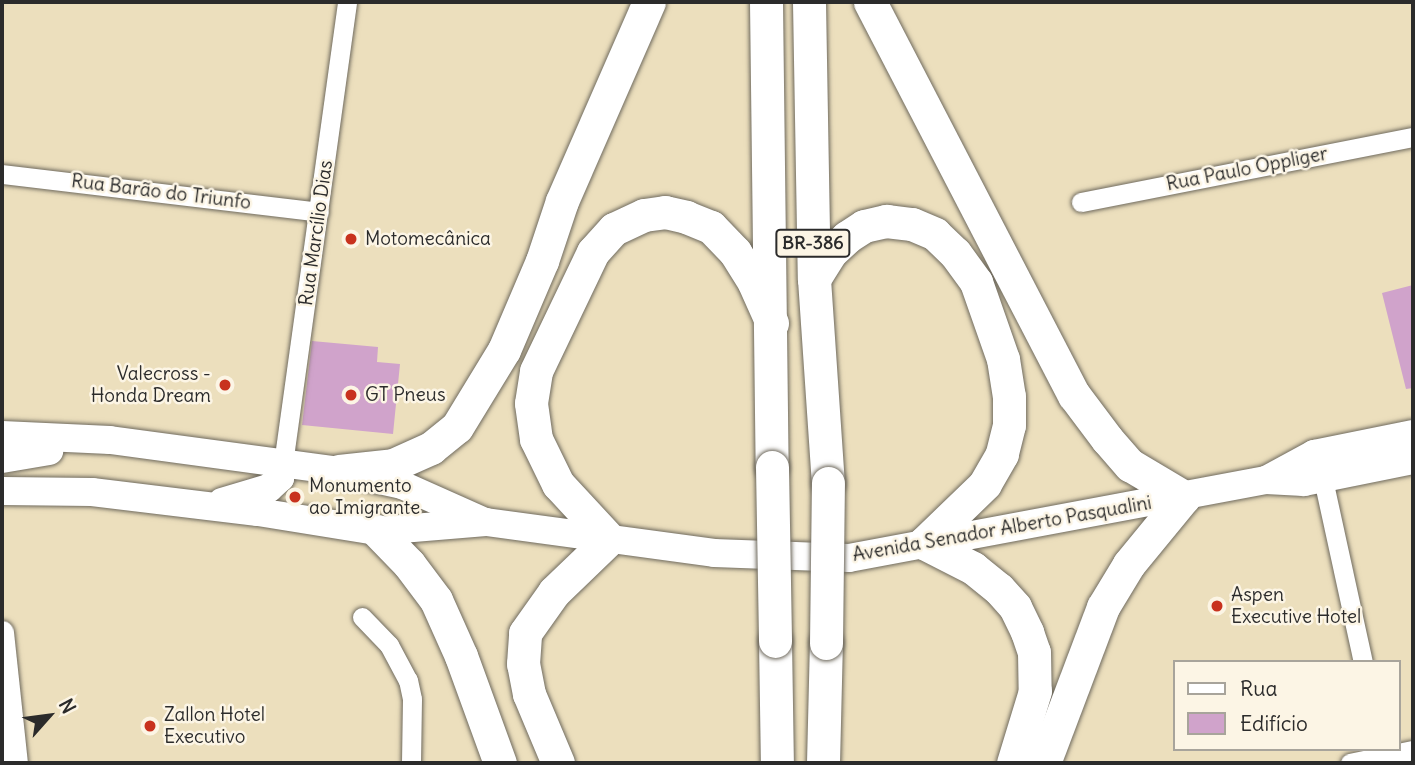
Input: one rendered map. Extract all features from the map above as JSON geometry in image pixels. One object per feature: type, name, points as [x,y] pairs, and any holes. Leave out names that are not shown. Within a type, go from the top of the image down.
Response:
[{"type":"highway","points":[[340,471],[393,465],[430,447],[457,427],[504,350],[541,261],[562,201],[649,2]]},
{"type":"highway","name":"BR-386","points":[[766,2],[777,763]]},
{"type":"highway","name":"BR-386","points":[[809,2],[814,279],[828,483],[823,763]]},
{"type":"highway","points":[[873,5],[1074,395],[1130,465],[1184,497],[1129,564],[1103,607],[1044,763]]},
{"type":"highway","points":[[558,763],[529,694],[523,664],[525,633],[554,592],[608,539],[558,484],[536,439],[531,402],[536,371],[593,252],[614,229],[644,215],[665,212],[711,227],[741,262],[772,323]]},
{"type":"highway","points":[[814,279],[830,253],[847,237],[864,226],[886,221],[912,224],[935,234],[955,253],[976,282],[1003,359],[1010,396],[1009,425],[1002,454],[985,484],[924,543],[973,568],[999,589],[1015,607],[1027,632],[1034,652],[1035,691],[1013,763]]},
{"type":"highway","points":[[377,531],[409,564],[436,600],[461,656],[500,763]]},
{"type":"main road","name":"Avenida Senador Alberto Pasqualini","points":[[1266,480],[1314,454],[1413,434]]},
{"type":"main road","name":"Avenida Senador Alberto Pasqualini","points":[[2,435],[110,440],[340,471],[402,485],[486,522]]},
{"type":"main road","points":[[2,458],[110,440]]},
{"type":"main road","name":"Avenida Senador Alberto Pasqualini","points":[[2,491],[92,492],[377,531],[486,522],[715,553],[849,558],[1266,480],[1304,482],[1413,460]]},
{"type":"main road","points":[[206,506],[269,488],[280,478],[283,464]]},
{"type":"street","name":"Rua Marcílio Dias","points":[[283,464],[347,2]]},
{"type":"street","name":"Rua Paulo Oppliger","points":[[1081,202],[1413,137]]},
{"type":"street","name":"Rua Barão do Triunfo","points":[[2,174],[319,212]]},
{"type":"street","points":[[1323,479],[1363,660]]},
{"type":"street","points":[[362,617],[389,645],[408,680],[412,699],[411,763]]},
{"type":"street","points":[[2,633],[16,763]]},
{"type":"street","points":[[1350,763],[1413,750]]},
{"type":"building","points":[[1413,285],[1413,388],[1406,389],[1382,293]]},
{"type":"building","name":"GT Pneus","points":[[312,341],[378,347],[377,362],[400,364],[393,434],[302,425]]},
{"type":"place","name":"Motomecânica","points":[[351,239]]},
{"type":"place","name":"Valecross - Honda Dream","points":[[225,385]]},
{"type":"place","name":"GT Pneus","points":[[351,395]]},
{"type":"place","name":"Monumento ao Imigrante","points":[[295,497]]},
{"type":"place","name":"Aspen Executive Hotel","points":[[1217,606]]},
{"type":"place","name":"Zallon Hotel Executivo","points":[[150,726]]}]
